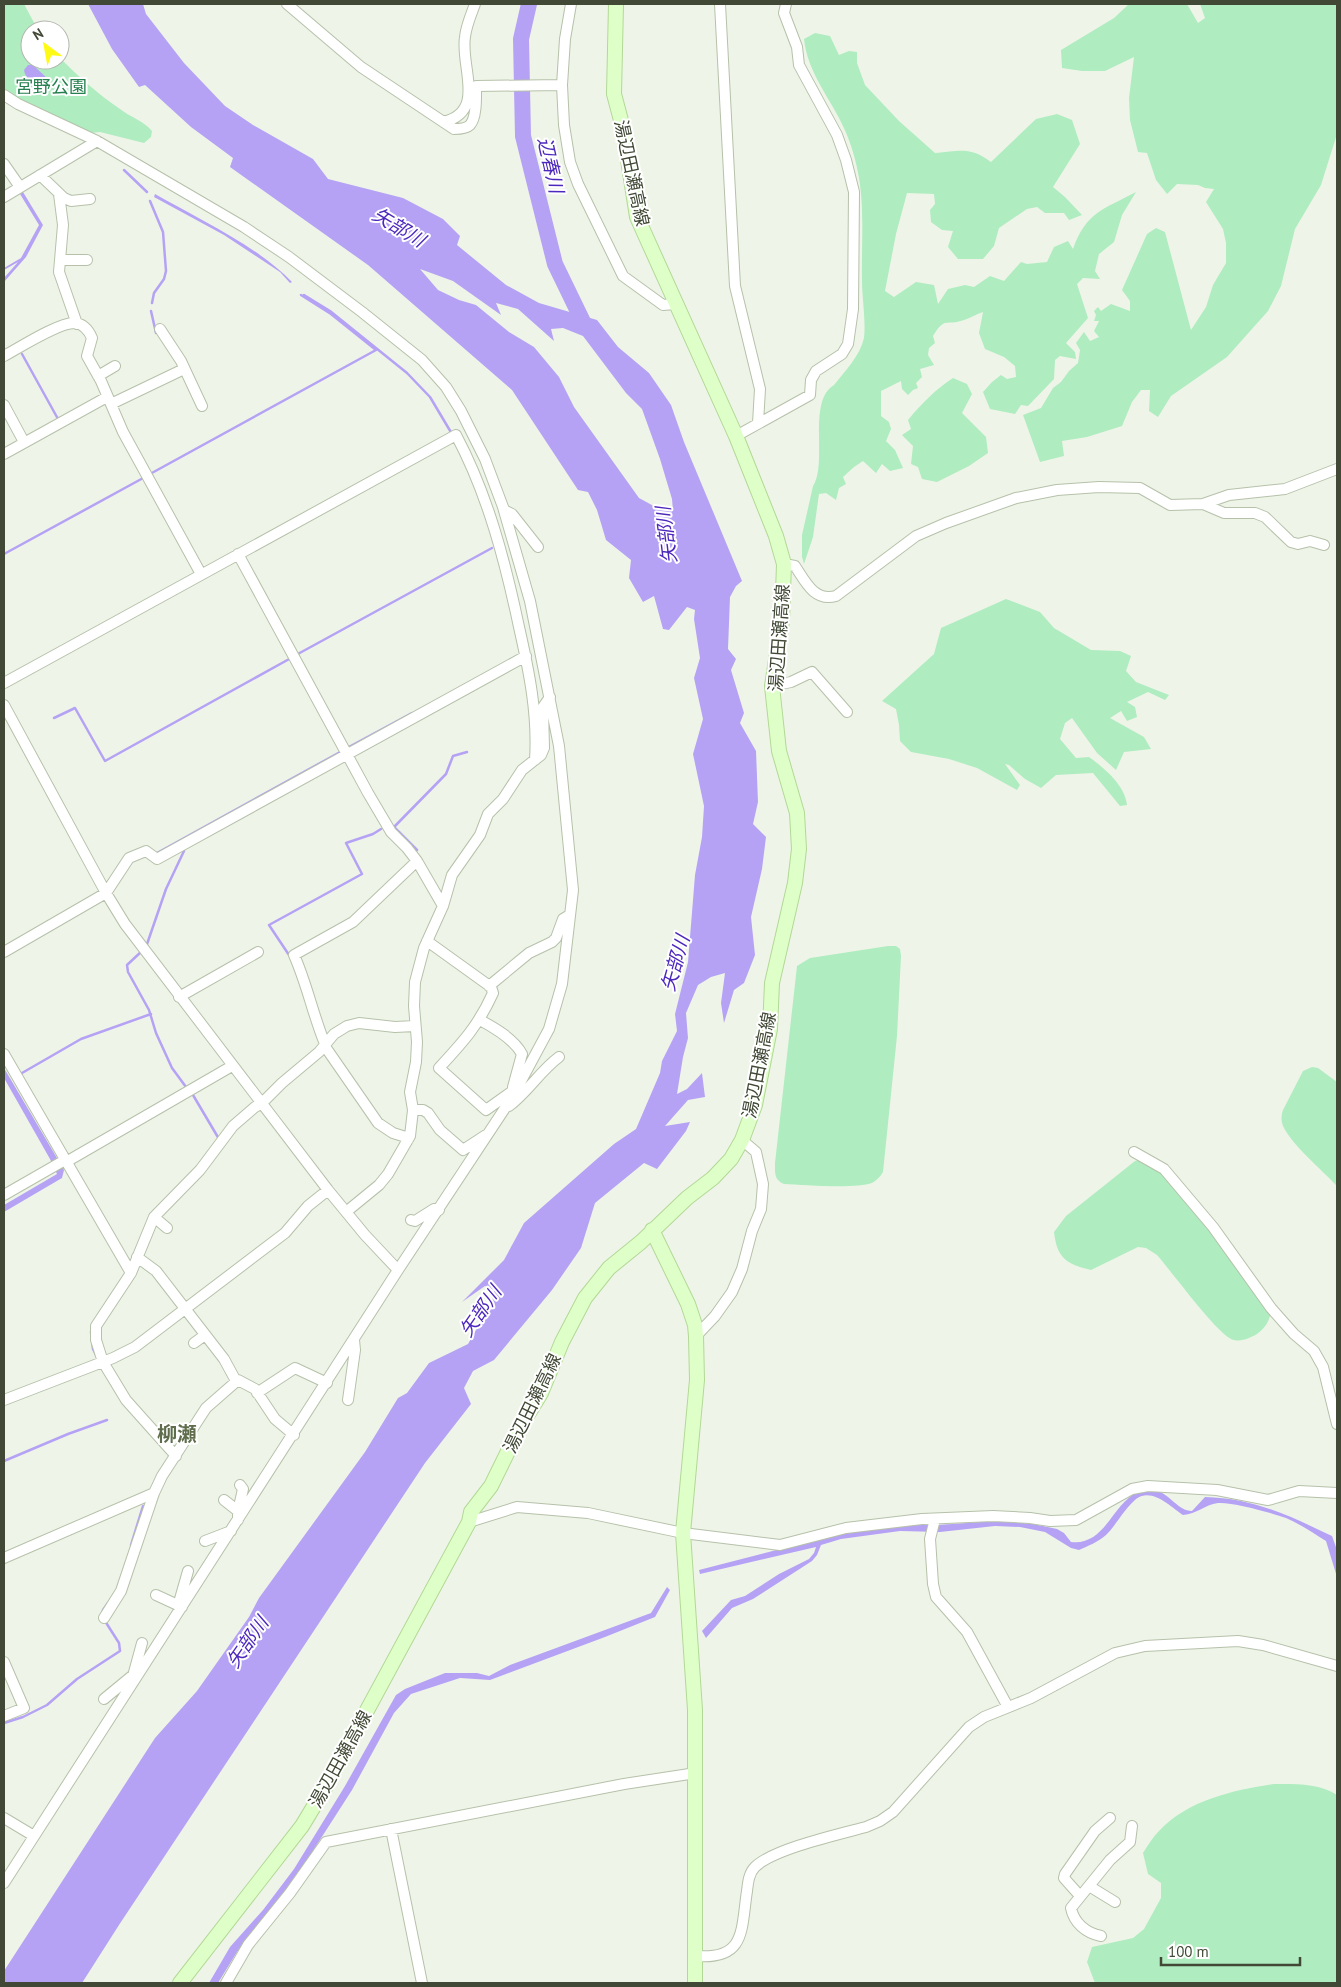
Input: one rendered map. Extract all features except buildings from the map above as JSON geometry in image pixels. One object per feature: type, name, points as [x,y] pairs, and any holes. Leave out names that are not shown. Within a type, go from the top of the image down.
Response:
[{"type":"main road","name":"湯辺田瀬高線","points":[[180,1983],[302,1826],[325,1788],[469,1522],[471,1512],[491,1486],[520,1427],[540,1393],[562,1342],[585,1298],[609,1268],[641,1242],[687,1198],[713,1178],[731,1159],[742,1140],[755,1105],[770,1029],[772,983],[795,883],[799,849],[797,813],[779,751],[772,686],[782,621],[784,564],[776,536],[736,436],[637,217],[623,128],[614,94],[616,4]]},
{"type":"main road","points":[[652,1230],[688,1304],[695,1325],[696,1336],[698,1380],[683,1533],[694,1682],[696,1773],[695,1983]]},
{"type":"street","points":[[287,4],[361,67],[454,129],[465,128],[470,125],[474,114],[476,86],[559,85]]},
{"type":"street","points":[[443,122],[451,120],[459,114],[468,101],[469,90],[464,39],[475,4]]},
{"type":"street","points":[[571,4],[559,85],[570,162],[578,184],[623,276],[663,305],[675,304]]},
{"type":"street","points":[[720,4],[735,286],[760,388],[758,424]]},
{"type":"street","points":[[736,436],[810,394],[811,380],[816,371],[842,354],[848,344],[853,309],[854,192],[837,135],[799,65],[797,47],[784,13],[786,4]]},
{"type":"street","points":[[4,95],[18,104],[97,141],[259,237],[362,312],[422,360],[446,387],[461,411],[485,459],[504,510],[530,601],[559,746],[573,890],[562,984],[549,1029],[504,1110],[398,1270],[294,1435],[238,1516],[231,1531],[180,1606],[144,1667],[133,1679],[4,1883]]},
{"type":"street","points":[[4,197],[97,141]]},
{"type":"street","points":[[4,164],[20,187]]},
{"type":"street","points":[[40,174],[59,194],[71,201],[90,199]]},
{"type":"street","points":[[59,194],[63,225],[59,272],[76,324]]},
{"type":"street","points":[[60,260],[87,260]]},
{"type":"street","points":[[4,356],[54,329],[76,324],[87,329],[92,338],[86,356],[98,376],[123,432],[201,574]]},
{"type":"street","points":[[160,329],[184,369],[202,406]]},
{"type":"street","points":[[98,376],[115,366]]},
{"type":"street","points":[[4,454],[24,442],[109,400],[184,369]]},
{"type":"street","points":[[4,405],[24,442]]},
{"type":"street","points":[[4,683],[456,435],[480,485],[493,524],[513,599],[533,696],[536,740],[535,760]]},
{"type":"street","points":[[784,564],[795,566],[813,592],[828,598],[836,596],[916,536],[946,522],[1016,498],[1057,490],[1100,487],[1140,488],[1170,505],[1203,504],[1229,494],[1285,489],[1337,469]]},
{"type":"street","points":[[1203,504],[1224,513],[1255,513],[1265,517],[1291,542],[1298,544],[1310,541],[1325,541]]},
{"type":"street","points":[[504,510],[512,514],[538,546]]},
{"type":"street","points":[[238,554],[391,832],[417,861],[443,906]]},
{"type":"street","points":[[4,952],[106,894],[129,858],[146,851],[157,859],[526,656]]},
{"type":"street","points":[[772,686],[791,682],[812,672],[847,712]]},
{"type":"street","points":[[346,1212],[379,1185],[388,1174],[409,1138],[413,1110],[410,1092],[416,1062],[417,1042],[414,1026],[415,982],[427,941],[443,906],[452,875],[480,834],[488,814],[504,799],[522,770],[541,755],[544,748],[543,707],[550,697]]},
{"type":"street","points":[[4,705],[106,894],[125,924],[328,1190],[398,1270]]},
{"type":"street","points":[[409,1138],[393,1133],[378,1123],[325,1045],[315,1020],[304,977],[294,955],[353,922],[417,861]]},
{"type":"street","points":[[489,986],[529,953],[552,942],[556,938],[563,919],[570,915]]},
{"type":"street","points":[[427,941],[489,986],[493,993],[480,1020],[465,1040],[439,1068],[486,1110],[514,1090],[522,1054],[514,1043],[494,1027],[480,1020]]},
{"type":"street","points":[[179,997],[258,952]]},
{"type":"street","points":[[176,1456],[126,1400],[103,1362],[96,1340],[96,1326],[130,1273],[154,1217],[200,1170],[233,1126],[261,1104],[282,1083],[319,1052],[334,1034],[347,1026],[359,1023],[395,1027],[414,1026]]},
{"type":"street","points":[[4,1054],[61,1163],[130,1273]]},
{"type":"street","points":[[504,1110],[520,1098],[550,1064],[559,1057]]},
{"type":"street","points":[[4,1195],[232,1066]]},
{"type":"street","points":[[413,1110],[423,1110],[428,1113],[440,1130],[463,1150],[488,1134]]},
{"type":"street","points":[[696,1336],[732,1292],[742,1269],[752,1231],[761,1209],[763,1184],[756,1152],[742,1140]]},
{"type":"street","points":[[1134,1152],[1164,1169],[1213,1227],[1271,1308],[1294,1334],[1314,1351],[1323,1367],[1337,1424]]},
{"type":"street","points":[[4,1400],[113,1358],[135,1347],[285,1233],[308,1206],[328,1190]]},
{"type":"street","points":[[411,1220],[416,1221],[434,1209],[439,1210]]},
{"type":"street","points":[[154,1217],[167,1228]]},
{"type":"street","points":[[137,1257],[148,1263],[156,1271],[224,1359],[236,1381]]},
{"type":"street","points":[[194,1343],[205,1335]]},
{"type":"street","points":[[348,1400],[355,1350],[354,1340]]},
{"type":"street","points":[[257,1393],[295,1368],[327,1383]]},
{"type":"street","points":[[236,1381],[246,1383],[257,1393],[275,1419],[294,1435]]},
{"type":"street","points":[[104,1618],[121,1591],[154,1493],[162,1476],[206,1408],[236,1381]]},
{"type":"street","points":[[238,1516],[243,1490],[240,1485]]},
{"type":"street","points":[[469,1522],[517,1507],[588,1513],[683,1533],[780,1545],[846,1528],[935,1519],[993,1516],[1050,1521],[1076,1520],[1132,1489],[1148,1486],[1217,1490],[1268,1500],[1299,1491],[1337,1493]]},
{"type":"street","points":[[4,1558],[154,1493]]},
{"type":"street","points":[[224,1500],[238,1516]]},
{"type":"street","points":[[935,1519],[930,1538],[933,1584],[936,1597],[967,1632],[1008,1707]]},
{"type":"street","points":[[206,1541],[231,1531]]},
{"type":"street","points":[[180,1606],[188,1571]]},
{"type":"street","points":[[156,1595],[180,1606]]},
{"type":"street","points":[[696,1956],[712,1957],[724,1955],[734,1948],[740,1934],[748,1879],[754,1868],[762,1861],[779,1852],[866,1827],[880,1821],[893,1812],[969,1727],[984,1717],[1031,1698],[1115,1653],[1145,1646],[1238,1641],[1264,1645],[1337,1666]]},
{"type":"street","points":[[104,1699],[133,1679],[142,1643]]},
{"type":"street","points":[[4,1662],[24,1708],[4,1716]]},
{"type":"street","points":[[226,1983],[248,1945],[326,1842],[624,1784],[696,1773]]},
{"type":"street","points":[[4,1818],[34,1836]]},
{"type":"street","points":[[1080,1896],[1066,1883],[1065,1874],[1095,1831],[1110,1818]]},
{"type":"street","points":[[1101,1936],[1089,1933],[1078,1923],[1071,1908],[1110,1860],[1130,1842],[1132,1826]]},
{"type":"street","points":[[391,1829],[422,1983]]},
{"type":"street","points":[[1088,1886],[1115,1902]]},
{"type":"green space","name":"宮野公園","points":[[4,4],[24,4],[33,20],[20,20],[20,70],[70,70],[70,68],[104,97],[149,128],[152,131],[151,137],[144,143],[100,132],[90,133],[19,101],[4,89]]},
{"type":"green space","points":[[1129,4],[1187,4],[1198,23],[1205,18],[1200,4],[1337,4],[1337,134],[1321,185],[1295,229],[1281,286],[1268,311],[1227,357],[1171,396],[1158,417],[1149,411],[1150,390],[1141,390],[1132,402],[1122,426],[1087,437],[1062,441],[1064,456],[1040,462],[1023,415],[1041,408],[1053,388],[1078,363],[1080,350],[1076,343],[1084,332],[1090,341],[1099,337],[1094,331],[1099,321],[1094,321],[1096,315],[1094,311],[1098,307],[1101,311],[1111,304],[1130,311],[1130,301],[1122,290],[1147,234],[1156,228],[1165,232],[1191,330],[1206,307],[1213,285],[1226,263],[1226,243],[1223,229],[1206,202],[1214,189],[1198,185],[1177,184],[1167,194],[1156,180],[1147,153],[1138,152],[1130,120],[1129,98],[1134,57],[1105,71],[1082,71],[1062,68],[1061,50],[1114,18]]},
{"type":"green space","points":[[815,33],[830,36],[839,55],[849,51],[857,52],[857,63],[865,85],[899,121],[935,153],[964,151],[977,154],[991,162],[1036,119],[1057,114],[1072,120],[1080,144],[1053,187],[1082,215],[1069,220],[1064,213],[1045,213],[1037,207],[1027,209],[999,228],[994,246],[983,259],[958,259],[948,247],[953,231],[942,230],[931,222],[930,210],[935,204],[934,194],[907,193],[896,234],[885,291],[894,297],[916,282],[934,285],[938,304],[948,289],[965,285],[974,287],[990,276],[1004,281],[1021,262],[1027,264],[1047,262],[1054,247],[1068,241],[1073,249],[1078,237],[1090,219],[1105,208],[1136,192],[1122,215],[1114,242],[1099,254],[1095,271],[1100,279],[1083,278],[1077,284],[1088,318],[1066,343],[1075,352],[1076,359],[1060,356],[1055,360],[1054,379],[1028,406],[1021,405],[1015,414],[990,409],[983,392],[1001,375],[1007,379],[1016,377],[1015,366],[1004,357],[985,349],[979,333],[983,312],[958,322],[946,323],[941,326],[933,336],[935,343],[929,348],[928,355],[934,365],[920,369],[922,377],[916,383],[918,388],[908,395],[902,389],[901,381],[881,391],[881,416],[889,422],[891,429],[886,441],[895,450],[903,468],[890,471],[882,464],[876,473],[863,461],[843,477],[846,484],[839,488],[836,500],[826,493],[819,494],[813,537],[804,564],[802,557],[802,535],[819,463],[819,418],[821,404],[826,393],[856,357],[864,338],[861,190],[854,154],[847,135],[816,77],[806,52],[804,39]]},
{"type":"green space","points":[[953,378],[967,384],[972,394],[962,413],[986,437],[988,453],[969,466],[937,482],[922,479],[918,467],[911,464],[913,446],[902,435],[911,429],[908,420],[918,408]]},
{"type":"green space","points":[[1006,599],[1040,612],[1054,628],[1091,650],[1120,651],[1131,656],[1126,671],[1136,682],[1169,695],[1165,700],[1148,692],[1127,702],[1135,707],[1137,717],[1127,721],[1121,711],[1110,718],[1144,737],[1151,749],[1124,752],[1116,770],[1097,753],[1072,718],[1065,723],[1060,739],[1076,758],[1089,757],[1107,772],[1118,784],[1127,805],[1120,806],[1093,773],[1056,775],[1041,788],[1005,764],[1020,785],[1017,790],[977,768],[949,759],[911,752],[900,741],[896,709],[882,701],[934,654],[941,628]]},
{"type":"green space","points":[[896,946],[900,949],[901,956],[897,1036],[883,1172],[874,1182],[864,1185],[784,1184],[777,1178],[775,1163],[797,966],[810,958]]},
{"type":"green space","points":[[1312,1067],[1318,1068],[1337,1082],[1337,1186],[1293,1141],[1282,1122],[1283,1110],[1303,1071]]},
{"type":"green space","points":[[1158,1159],[1271,1312],[1266,1325],[1257,1334],[1238,1340],[1231,1339],[1224,1334],[1204,1313],[1157,1255],[1146,1248],[1138,1247],[1091,1270],[1069,1262],[1060,1254],[1054,1232],[1066,1216],[1135,1161]]},
{"type":"green space","points":[[1274,1784],[1315,1786],[1337,1795],[1337,1983],[1095,1983],[1087,1962],[1092,1947],[1133,1938],[1144,1929],[1161,1898],[1161,1883],[1148,1874],[1143,1853],[1157,1833],[1184,1811],[1212,1798]]},
{"type":"water","name":"矢部川","points":[[88,4],[143,4],[146,14],[184,63],[225,106],[253,125],[313,159],[328,179],[403,198],[443,219],[460,236],[457,245],[506,285],[539,303],[597,320],[618,347],[649,373],[671,405],[684,442],[742,581],[736,586],[730,597],[728,649],[736,659],[731,670],[744,713],[740,723],[756,751],[758,802],[753,824],[766,837],[762,869],[751,917],[755,955],[744,983],[734,990],[724,1023],[721,1003],[725,973],[711,977],[698,985],[686,1013],[688,1038],[677,1094],[687,1089],[702,1073],[705,1097],[688,1100],[665,1126],[690,1122],[686,1131],[657,1169],[644,1163],[595,1203],[581,1248],[552,1290],[494,1360],[473,1371],[464,1388],[471,1404],[425,1463],[82,1983],[4,1983],[4,1971],[155,1738],[197,1691],[249,1617],[259,1598],[365,1452],[398,1398],[407,1393],[429,1363],[468,1344],[492,1302],[494,1290],[485,1286],[462,1302],[504,1260],[524,1223],[614,1144],[636,1129],[660,1073],[662,1061],[677,1031],[675,1014],[688,962],[695,875],[702,837],[704,806],[693,754],[703,719],[694,678],[700,658],[694,619],[695,610],[687,607],[669,630],[663,629],[654,596],[643,602],[629,578],[631,560],[606,540],[597,510],[588,492],[578,490],[512,390],[368,265],[230,167],[233,158],[191,127],[145,85],[139,87],[112,49]],"holes":[[[420,269],[453,281],[501,315],[496,303],[518,309],[554,341],[551,329],[563,328],[583,336],[626,393],[642,409],[660,459],[672,499],[673,511],[661,510],[639,498],[574,407],[559,377],[534,347],[509,332],[476,305],[459,300],[438,290]]]},
{"type":"water","points":[[24,70],[38,70],[49,80],[48,84],[43,86],[34,82]]},
{"type":"water","points":[[23,192],[43,225],[26,257],[4,282],[4,278],[18,262],[4,270],[4,268],[21,258],[39,225],[20,194]]},
{"type":"water","points":[[155,194],[245,245],[263,257],[292,282],[290,283],[280,272],[224,235],[154,197]]},
{"type":"water","points":[[4,1068],[64,1170],[62,1178],[4,1212],[4,1205],[57,1174],[4,1078]]},
{"type":"water","points":[[1153,1490],[1162,1493],[1182,1508],[1192,1511],[1205,1497],[1223,1498],[1271,1509],[1301,1522],[1332,1536],[1337,1550],[1337,1577],[1326,1541],[1286,1518],[1252,1508],[1225,1503],[1213,1504],[1183,1515],[1159,1498],[1148,1495],[1137,1498],[1103,1537],[1079,1550],[1071,1548],[1045,1532],[1020,1527],[995,1526],[940,1532],[900,1531],[841,1539],[821,1545],[812,1561],[753,1599],[732,1608],[706,1638],[702,1631],[731,1600],[745,1596],[779,1574],[809,1559],[816,1547],[700,1574],[699,1570],[842,1533],[897,1525],[937,1525],[996,1521],[1033,1524],[1057,1529],[1064,1533],[1071,1542],[1083,1541],[1101,1531],[1122,1504],[1140,1491]]},
{"type":"water","points":[[667,1587],[670,1590],[655,1617],[490,1680],[460,1678],[411,1694],[394,1713],[352,1790],[298,1874],[237,1952],[218,1983],[209,1983],[230,1947],[263,1910],[294,1869],[345,1786],[396,1695],[405,1689],[445,1673],[477,1673],[489,1676],[510,1665],[651,1613]]},
{"type":"waterway","name":"辺春川","points":[[529,4],[521,39],[523,136],[555,264],[586,328]]},
{"type":"waterway","points":[[124,170],[147,192]]},
{"type":"waterway","points":[[150,201],[163,232],[166,271],[164,279],[154,293],[152,303]]},
{"type":"waterway","points":[[150,474],[376,350],[331,314],[301,295]]},
{"type":"waterway","points":[[304,295],[330,311],[407,373],[430,397],[452,434]]},
{"type":"waterway","points":[[151,311],[156,333],[158,332]]},
{"type":"waterway","points":[[22,354],[59,418]]},
{"type":"waterway","points":[[4,554],[145,477]]},
{"type":"waterway","points":[[296,655],[492,548]]},
{"type":"waterway","points":[[54,718],[75,708],[105,761],[291,658]]},
{"type":"waterway","points":[[347,748],[412,713]]},
{"type":"waterway","points":[[157,853],[342,751]]},
{"type":"waterway","points":[[417,850],[395,826],[446,774],[453,756],[467,752]]},
{"type":"waterway","points":[[289,955],[269,925],[362,874],[346,843],[373,834],[381,829]]},
{"type":"waterway","points":[[146,947],[166,889],[184,851],[182,849]]},
{"type":"waterway","points":[[142,951],[127,965],[128,972],[149,1010],[156,1033],[172,1068],[185,1088]]},
{"type":"waterway","points":[[22,1073],[81,1039],[151,1014]]},
{"type":"waterway","points":[[193,1095],[219,1139]]},
{"type":"waterway","points":[[91,1332],[93,1349],[96,1355]]},
{"type":"waterway","points":[[4,1461],[107,1420]]},
{"type":"waterway","points":[[131,1545],[143,1506]]},
{"type":"waterway","points":[[103,1614],[103,1610],[108,1603]]},
{"type":"waterway","points":[[4,1723],[23,1717],[47,1705],[77,1679],[120,1651],[119,1643],[105,1621]]},
{"type":"district","name":"柳瀬","points":[[177,1434]]}]
